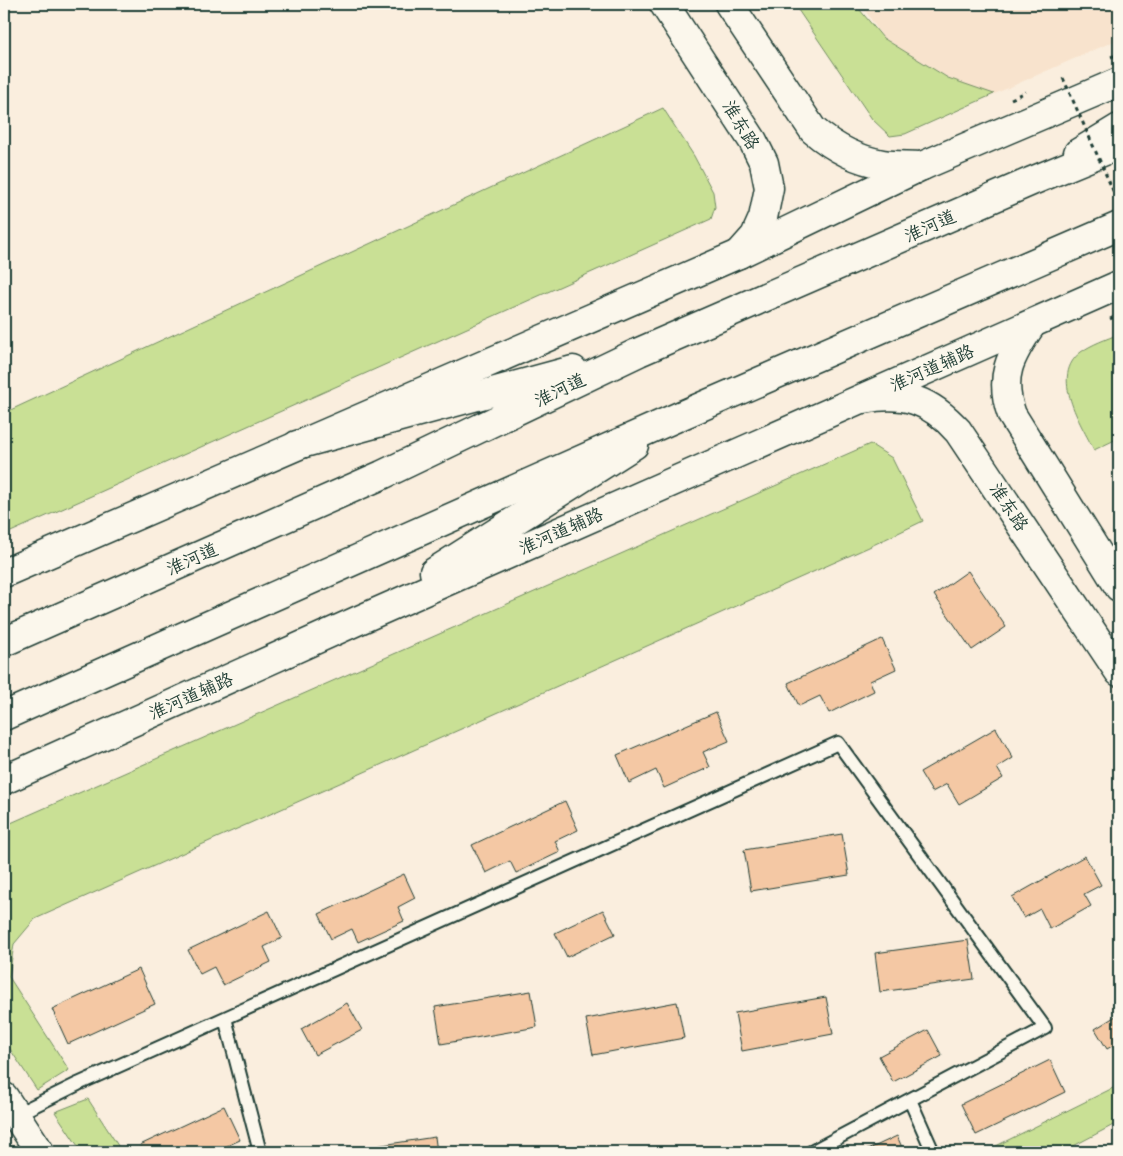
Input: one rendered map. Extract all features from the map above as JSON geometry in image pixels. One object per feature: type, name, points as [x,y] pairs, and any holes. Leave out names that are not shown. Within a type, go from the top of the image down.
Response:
[{"type":"main road","name":"淮东路","points":[[664,4],[753,141],[764,163],[769,188],[763,218],[756,236],[739,254]]},
{"type":"main road","points":[[729,4],[813,130],[829,144],[857,157],[883,164],[922,166]]},
{"type":"main road","points":[[4,573],[739,254],[922,166],[1119,82]]},
{"type":"main road","points":[[1032,181],[1119,128]]},
{"type":"main road","name":"淮河道","points":[[4,642],[382,475],[639,352],[1032,181],[1119,146]]},
{"type":"main road","points":[[4,716],[682,415],[1119,226]]},
{"type":"main road","name":"淮河道辅路","points":[[4,780],[359,620],[1119,285]]},
{"type":"main road","points":[[1032,324],[1015,350],[1008,366],[1006,398],[1012,415],[1119,587]]},
{"type":"main road","points":[[297,445],[639,352]]},
{"type":"main road","name":"淮东路","points":[[862,399],[884,396],[905,397],[919,401],[947,418],[958,430],[1119,672]]},
{"type":"main road","points":[[359,620],[682,415]]},
{"type":"main road","points":[[7,1116],[18,1152]]},
{"type":"main road","points":[[7,1116],[40,1152]]},
{"type":"lane","points":[[7,1116],[838,743],[1045,1028],[811,1152]]},
{"type":"lane","points":[[225,1018],[260,1152]]},
{"type":"lane","points":[[910,1100],[933,1152]]},
{"type":"path","points":[[1062,78],[1119,204]]},
{"type":"path","points":[[1110,319],[1119,315]]},
{"type":"shaded area","points":[[861,4],[1119,4],[1119,39],[992,95],[948,78],[883,38]]},
{"type":"green space","points":[[794,4],[855,4],[883,38],[948,78],[994,94],[905,134],[890,136],[872,119]]},
{"type":"green space","points":[[663,108],[694,156],[713,192],[715,207],[711,219],[4,535],[4,413]]},
{"type":"green space","points":[[1119,334],[1119,438],[1094,450],[1071,400],[1068,374],[1072,362],[1081,352]]},
{"type":"green space","points":[[870,444],[892,458],[923,521],[869,547],[35,919],[14,944],[9,977],[69,1070],[37,1090],[4,1040],[4,826]]},
{"type":"green space","points":[[1119,1085],[1119,1122],[1062,1152],[984,1152]]},
{"type":"green space","points":[[88,1099],[122,1152],[82,1152],[55,1112]]},
{"type":"building","points":[[968,571],[1006,627],[972,650],[934,595]]},
{"type":"building","points":[[882,639],[896,669],[870,681],[874,691],[829,713],[820,696],[799,706],[788,683]]},
{"type":"building","points":[[716,712],[729,741],[703,752],[710,767],[664,788],[656,770],[629,783],[617,755]]},
{"type":"building","points":[[996,728],[1013,758],[997,768],[1003,778],[959,804],[947,784],[932,792],[920,772]]},
{"type":"building","points":[[565,801],[578,830],[555,841],[560,852],[516,873],[510,861],[486,873],[472,845]]},
{"type":"building","points":[[842,834],[849,875],[751,891],[744,850]]},
{"type":"building","points":[[1085,856],[1101,885],[1084,894],[1091,906],[1050,929],[1040,909],[1024,918],[1012,897]]},
{"type":"building","points":[[404,874],[415,898],[398,907],[404,921],[358,942],[352,929],[331,939],[319,914]]},
{"type":"building","points":[[603,910],[615,934],[567,957],[555,933]]},
{"type":"building","points":[[269,911],[282,938],[264,947],[271,962],[223,985],[214,967],[200,974],[188,950]]},
{"type":"building","points":[[968,940],[974,979],[880,992],[875,953]]},
{"type":"building","points":[[139,969],[155,1004],[68,1044],[52,1009]]},
{"type":"building","points":[[531,991],[537,1027],[441,1044],[435,1007]]},
{"type":"building","points":[[826,997],[833,1034],[742,1051],[735,1013]]},
{"type":"building","points":[[677,1002],[684,1038],[593,1055],[586,1019]]},
{"type":"building","points":[[347,1003],[362,1030],[315,1055],[301,1029]]},
{"type":"building","points":[[1119,1014],[1119,1042],[1107,1049],[1095,1029]]},
{"type":"building","points":[[928,1030],[942,1056],[893,1082],[879,1056]]},
{"type":"building","points":[[1050,1060],[1065,1092],[976,1135],[961,1104]]},
{"type":"building","points":[[224,1106],[240,1140],[214,1152],[143,1152],[140,1145]]},
{"type":"building","points":[[897,1136],[904,1152],[863,1152]]},
{"type":"building","points":[[435,1137],[437,1152],[336,1152]]}]
